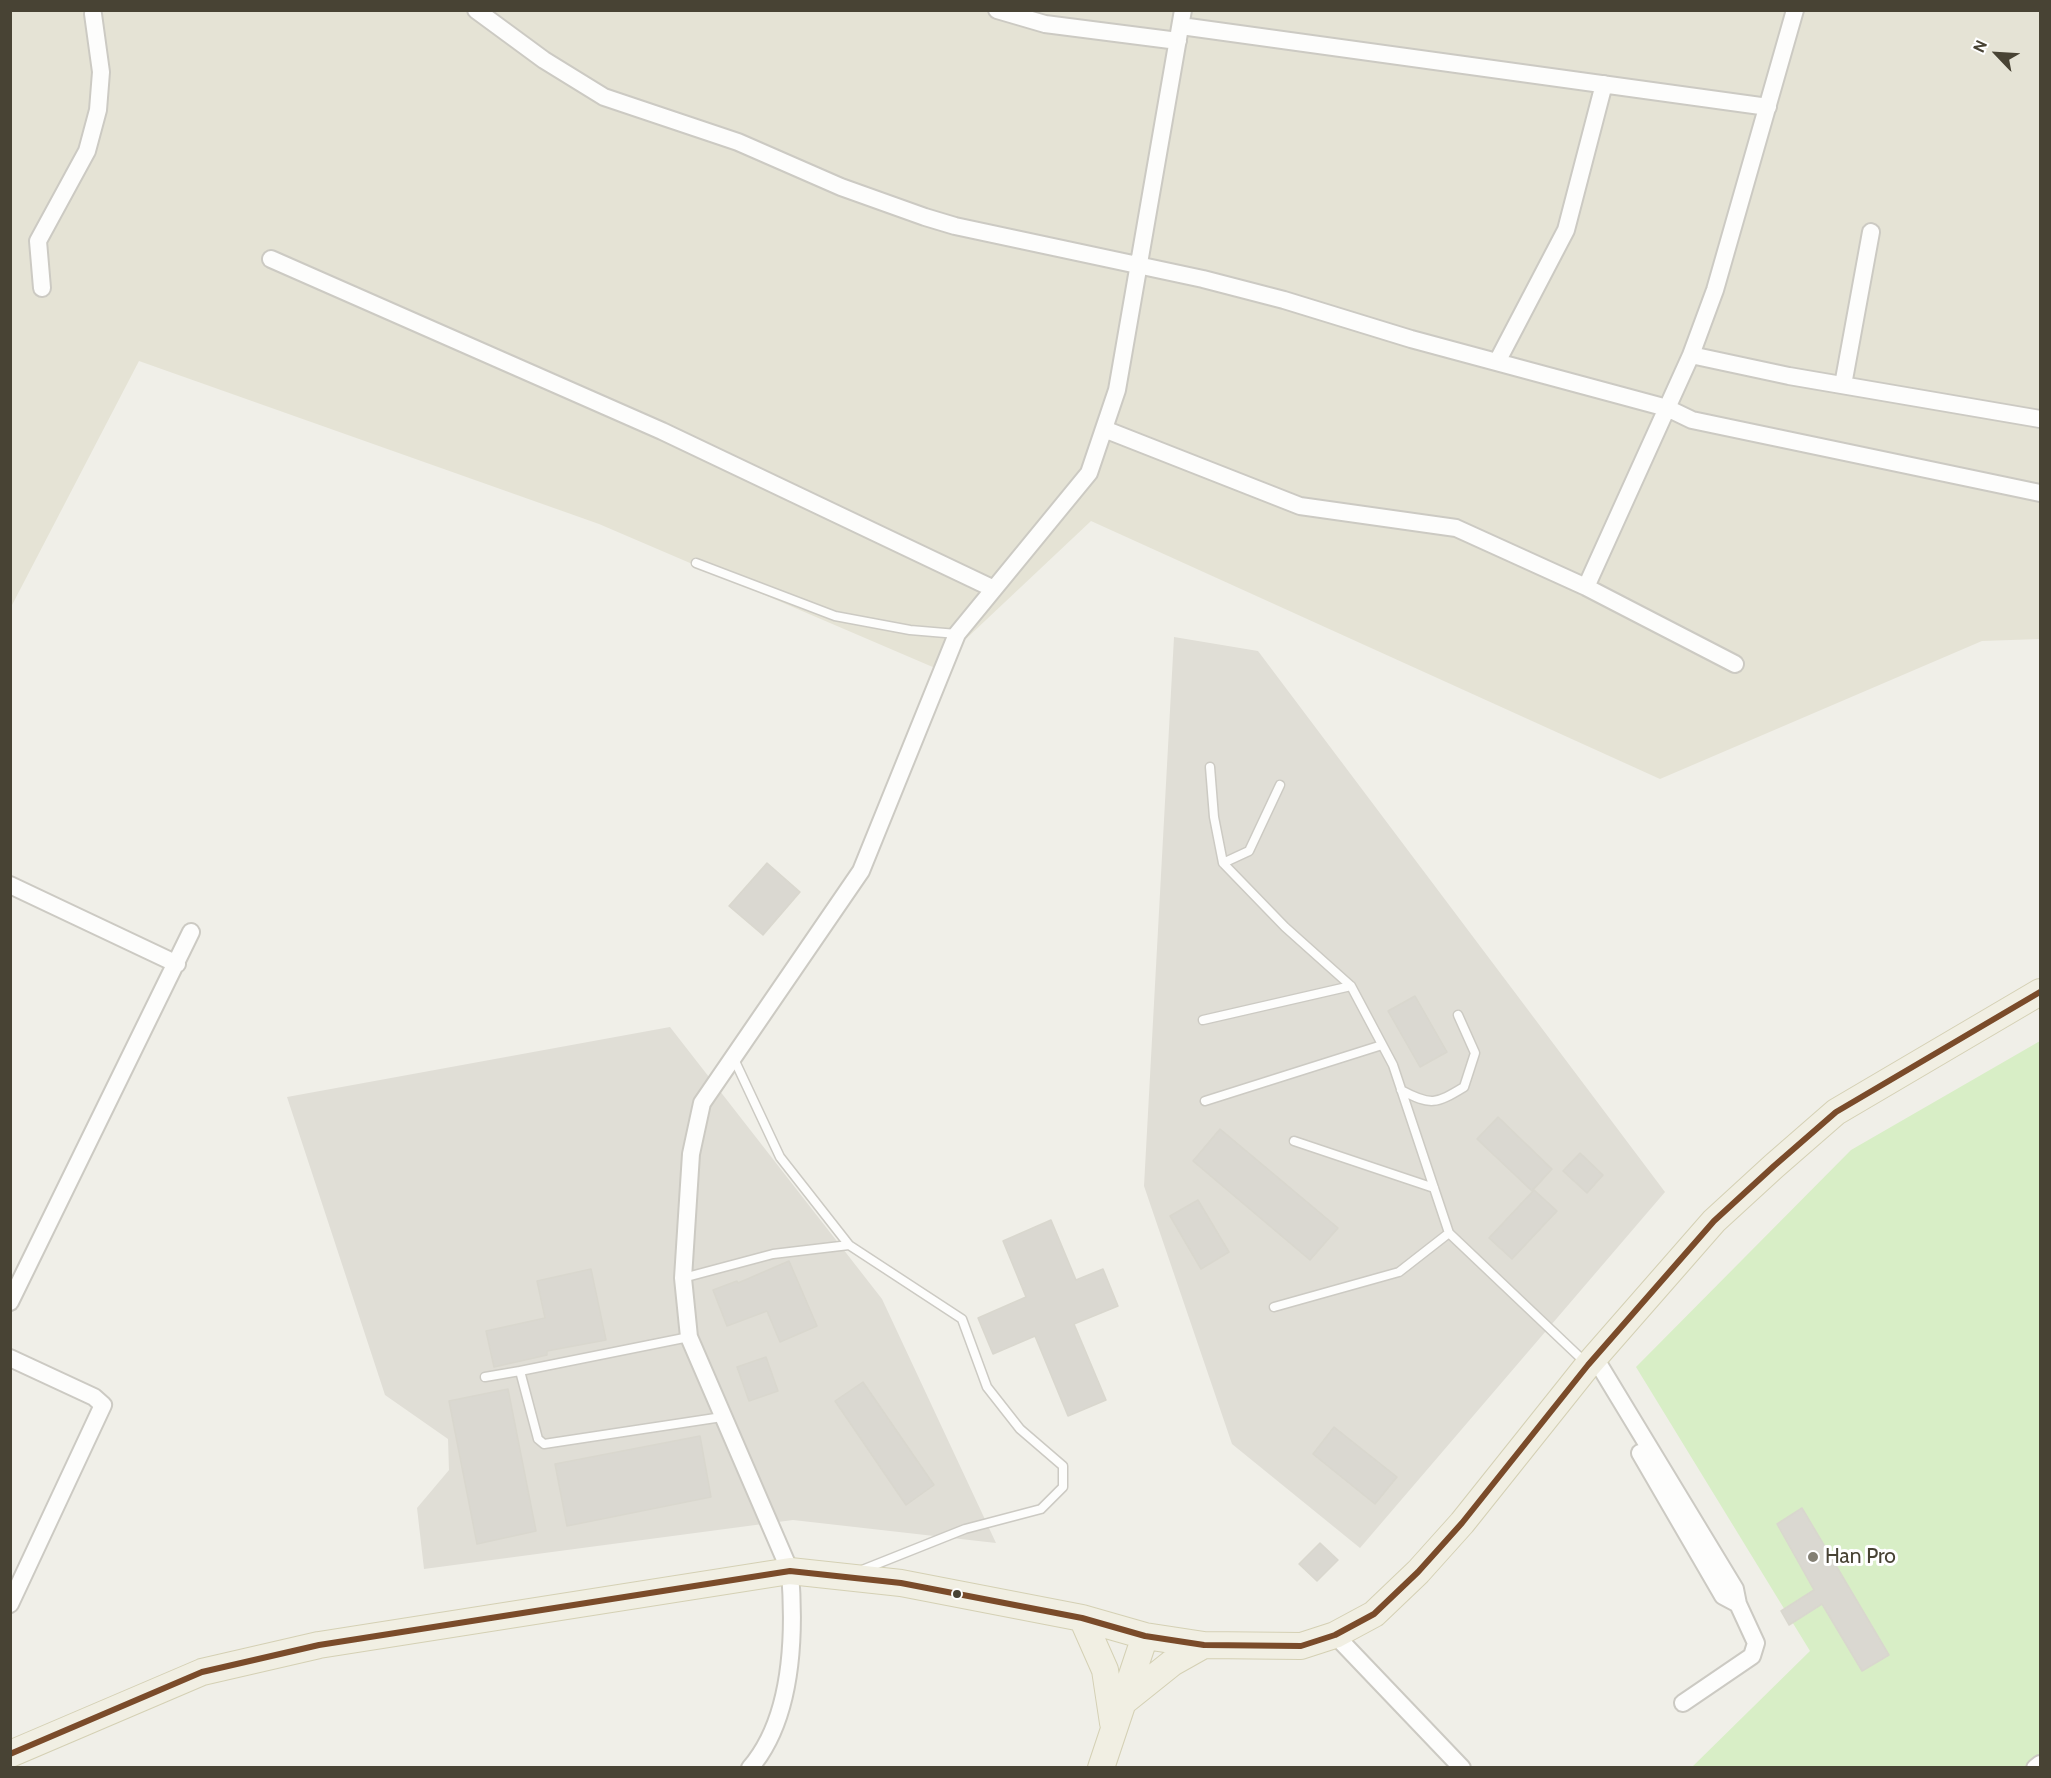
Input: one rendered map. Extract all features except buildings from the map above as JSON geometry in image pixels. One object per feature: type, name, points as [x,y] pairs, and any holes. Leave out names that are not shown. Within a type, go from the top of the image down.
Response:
[{"type":"main road","points":[[10,1754],[202,1672],[319,1644],[790,1572],[848,1576],[1082,1618],[1145,1636],[1204,1644],[1302,1646],[1335,1635],[1374,1614],[1418,1572],[1462,1523],[1591,1361],[1714,1221],[1836,1112],[2040,992]]},
{"type":"main road","points":[[1082,1618],[1105,1670],[1114,1729]]},
{"type":"main road","points":[[1101,1767],[1145,1636]]},
{"type":"main road","points":[[1122,1703],[1172,1663],[1204,1644]]},
{"type":"street","points":[[476,10],[544,60],[604,97],[738,142],[841,187],[935,220],[1203,279],[1284,300],[1352,322],[1667,408],[1692,420],[2040,493]]},
{"type":"street","points":[[997,10],[1046,24],[1180,26],[1768,107]]},
{"type":"street","points":[[1586,587],[1692,355],[1715,290],[1795,10]]},
{"type":"street","points":[[42,288],[38,241],[41,230],[87,151],[98,110],[101,72],[91,12]]},
{"type":"street","points":[[750,1767],[761,1755],[787,1692],[793,1609],[790,1572],[689,1337],[683,1278],[691,1154],[702,1103],[861,871],[957,634],[1089,473],[1117,390],[1180,26]]},
{"type":"street","points":[[1497,362],[1566,230],[1604,84]]},
{"type":"street","points":[[1843,385],[1871,232]]},
{"type":"street","points":[[271,260],[662,431],[994,589]]},
{"type":"street","points":[[1692,355],[1843,385],[2040,419]]},
{"type":"street","points":[[1104,429],[1300,506],[1456,528],[1586,587],[1735,664]]},
{"type":"street","points":[[10,885],[177,963]]},
{"type":"street","points":[[10,1302],[191,932]]},
{"type":"street","points":[[10,1358],[94,1397],[103,1405],[10,1604]]},
{"type":"street","points":[[1591,1361],[1735,1588],[1738,1604],[1756,1643],[1752,1656],[1683,1703]]},
{"type":"street","points":[[1335,1635],[1462,1767]]},
{"type":"street","points":[[2035,1767],[2040,1764]]},
{"type":"lane","points":[[696,563],[835,616],[910,630],[957,634]]},
{"type":"lane","points":[[1210,767],[1214,818],[1223,863],[1285,927],[1351,986],[1393,1065],[1449,1233],[1591,1361]]},
{"type":"lane","points":[[1223,863],[1249,851],[1280,785]]},
{"type":"lane","points":[[1203,1020],[1351,986]]},
{"type":"lane","points":[[1401,1090],[1423,1102],[1443,1099],[1464,1086],[1475,1053],[1458,1015]]},
{"type":"lane","points":[[1205,1101],[1382,1045]]},
{"type":"lane","points":[[734,1059],[780,1157],[849,1245],[962,1319],[987,1387],[1020,1429],[1063,1466],[1063,1487],[1041,1509],[965,1529],[848,1576]]},
{"type":"lane","points":[[1294,1141],[1434,1188]]},
{"type":"lane","points":[[1274,1307],[1399,1272],[1449,1233]]},
{"type":"lane","points":[[683,1278],[773,1254],[849,1245]]},
{"type":"lane","points":[[485,1377],[689,1337]]},
{"type":"lane","points":[[520,1371],[538,1439],[544,1444],[722,1417]]},
{"type":"shaded area","points":[[11,11],[2040,11],[2040,639],[1982,641],[1660,779],[1091,521],[935,668],[599,524],[139,361],[11,607]]},
{"type":"shaded area","points":[[1174,637],[1258,651],[1665,1192],[1360,1548],[1232,1444],[1144,1186]]},
{"type":"shaded area","points":[[670,1027],[882,1299],[996,1543],[793,1520],[424,1569],[417,1508],[449,1470],[448,1439],[385,1395],[287,1097]]},
{"type":"green space","points":[[2040,1041],[2040,1767],[1692,1767],[1810,1651],[1636,1367],[1851,1150]]},
{"type":"transit line","points":[[10,1754],[202,1672],[319,1645],[790,1571],[901,1583],[1082,1618],[1145,1636],[1204,1645],[1301,1646],[1335,1635],[1374,1614],[1418,1572],[1462,1523],[1588,1365],[1714,1221],[1774,1166],[1836,1112],[2040,992]]},
{"type":"place","name":"Han Pro","points":[[1813,1557]]}]
